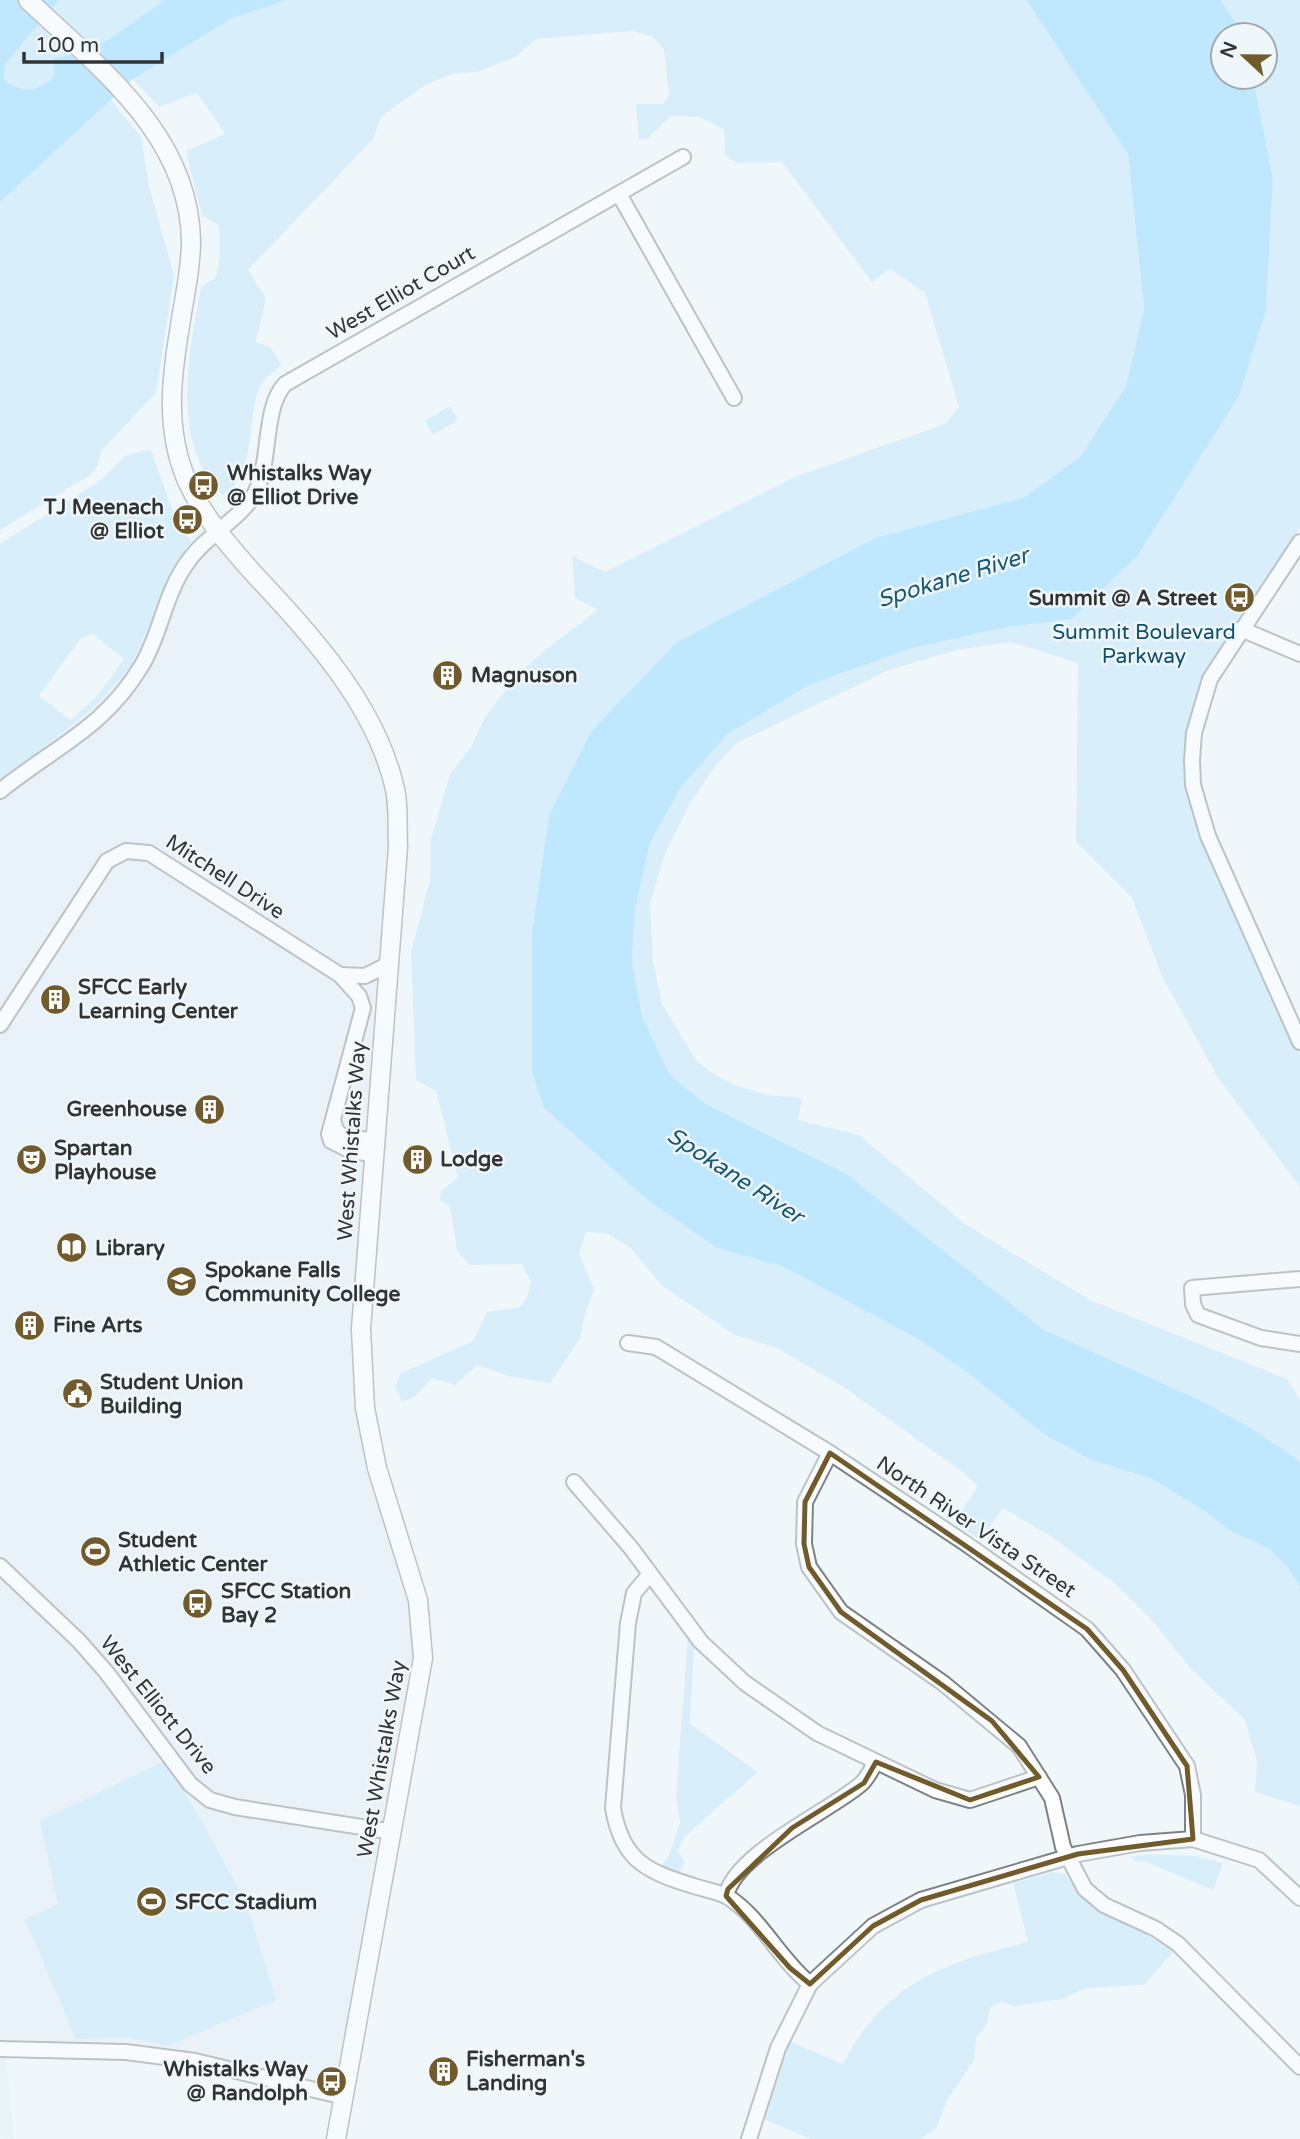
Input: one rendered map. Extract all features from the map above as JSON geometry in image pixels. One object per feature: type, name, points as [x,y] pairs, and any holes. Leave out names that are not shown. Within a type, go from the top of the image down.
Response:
[{"type":"main road","name":"West Whistalks Way","points":[[28,0],[108,77],[159,134],[177,173],[191,241],[171,380],[172,426],[187,480],[217,529],[332,664],[370,722],[385,754],[396,791],[398,847],[361,1329],[365,1408],[377,1468],[418,1600],[422,1658],[336,2139]]},
{"type":"street","name":"West Elliot Court","points":[[217,529],[245,506],[257,490],[276,398],[285,384],[684,157]]},
{"type":"street","points":[[619,194],[734,398]]},
{"type":"street","points":[[0,791],[82,734],[117,700],[152,648],[184,567],[217,529]]},
{"type":"street","points":[[1300,542],[1210,679],[1199,708],[1194,733],[1193,785],[1208,836],[1300,1042]]},
{"type":"street","points":[[1241,629],[1300,653]]},
{"type":"street","name":"Mitchell Drive","points":[[0,1025],[107,861],[126,851],[149,853],[340,975],[359,996],[363,1008],[330,1134],[331,1141],[352,1151],[374,1147]]},
{"type":"street","points":[[340,975],[366,976],[389,964]]},
{"type":"street","points":[[1300,1279],[1192,1288],[1193,1304],[1198,1315],[1261,1338],[1300,1344]]},
{"type":"street","name":"North River Vista Street","points":[[628,1343],[656,1347],[830,1453],[1087,1629],[1123,1670],[1187,1766],[1193,1795],[1193,1839]]},
{"type":"street","points":[[830,1453],[805,1502],[804,1544],[810,1567],[841,1612],[992,1721],[1019,1746],[1052,1798],[1068,1857],[1077,1878],[1094,1899],[1156,1929],[1178,1944],[1300,2067]]},
{"type":"street","points":[[574,1482],[650,1574],[701,1642],[745,1683],[817,1733],[935,1790],[970,1800],[1039,1777]]},
{"type":"street","name":"West Elliott Drive","points":[[0,1566],[79,1642],[133,1705],[190,1783],[210,1800],[393,1832]]},
{"type":"street","points":[[650,1574],[634,1593],[628,1623],[613,1808],[618,1833],[627,1851],[646,1867],[670,1878],[726,1896],[748,1914],[790,1968],[810,1984]]},
{"type":"street","points":[[726,1896],[736,1877],[756,1858],[792,1828],[864,1783],[876,1762]]},
{"type":"street","points":[[749,2139],[778,2048],[810,1984],[873,1926],[921,1900],[1068,1857],[1140,1843],[1193,1839],[1259,1860],[1300,1898]]},
{"type":"street","points":[[0,2049],[79,2049],[195,2061],[344,2097]]},
{"type":"highlighted area","points":[[830,1453],[1087,1629],[1123,1670],[1187,1766],[1193,1839],[1078,1854],[921,1900],[873,1926],[810,1984],[790,1968],[726,1896],[728,1889],[792,1828],[864,1783],[876,1762],[970,1800],[1039,1777],[992,1721],[841,1612],[809,1567],[804,1544],[805,1502]]},
{"type":"shaded area","name":"Spokane Falls Community College","points":[[210,528],[332,664],[396,791],[391,948],[365,1408],[404,1547],[423,1658],[344,2097],[195,2061],[6,2053],[14,2139],[11,2139],[0,2136],[0,783],[101,701],[132,664],[172,572],[198,530]]},
{"type":"green space","points":[[59,0],[164,0],[91,49],[38,90],[18,90],[4,80],[5,63]]},
{"type":"green space","points":[[287,0],[1026,0],[1128,154],[1144,310],[1126,386],[1081,456],[1025,497],[875,538],[677,642],[592,730],[549,815],[532,932],[532,1072],[544,1108],[650,1202],[717,1248],[782,1266],[918,1339],[967,1372],[1045,1435],[1092,1460],[1152,1479],[1205,1511],[1229,1530],[1269,1549],[1289,1569],[1300,1587],[1300,1806],[1255,1792],[1257,1762],[1245,1720],[1192,1670],[1151,1619],[1113,1582],[1049,1535],[1003,1508],[980,1540],[954,1522],[978,1486],[961,1471],[845,1388],[777,1348],[735,1335],[661,1285],[631,1248],[608,1234],[586,1232],[579,1253],[594,1290],[583,1321],[581,1337],[550,1383],[512,1377],[477,1365],[455,1385],[431,1378],[415,1397],[402,1402],[395,1387],[401,1373],[473,1341],[487,1312],[520,1307],[527,1297],[531,1282],[522,1264],[470,1265],[457,1251],[450,1206],[440,1201],[441,1191],[458,1177],[436,1091],[416,1080],[411,952],[430,880],[431,839],[450,774],[471,747],[485,717],[516,676],[598,610],[575,598],[572,556],[605,572],[797,476],[945,424],[959,407],[925,293],[890,269],[872,282],[782,162],[737,163],[725,155],[724,129],[699,117],[670,116],[647,139],[639,140],[636,104],[663,104],[669,96],[664,49],[651,36],[632,31],[536,39],[516,57],[476,72],[452,74],[425,85],[381,117],[373,139],[248,270],[266,298],[256,342],[270,347],[282,365],[261,385],[255,402],[246,462],[233,487],[222,495],[205,473],[195,449],[189,423],[188,368],[196,313],[201,287],[216,277],[220,245],[219,225],[202,216],[186,151],[223,135],[224,132],[197,93],[159,107],[133,79],[232,17]]},
{"type":"green space","name":"Summit Boulevard Parkway","points":[[1220,0],[1300,0],[1300,528],[1272,576],[1212,660],[1193,707],[1186,745],[1187,785],[1203,846],[1300,1055],[1300,1187],[1218,1078],[1162,976],[1132,898],[1076,842],[1078,663],[1011,642],[957,650],[889,670],[737,743],[716,765],[691,802],[665,853],[650,905],[653,961],[662,1004],[695,1059],[712,1073],[735,1085],[767,1095],[802,1098],[798,1120],[859,1135],[965,1224],[1090,1300],[1287,1379],[1300,1400],[1300,1463],[1251,1428],[1044,1330],[845,1173],[707,1105],[670,1075],[642,1016],[632,962],[635,909],[650,843],[681,787],[728,734],[809,685],[914,648],[1007,627],[1072,619],[1138,555],[1239,396],[1266,310],[1273,179],[1256,91],[1279,91],[1279,21],[1233,21]]},
{"type":"green space","points":[[109,98],[141,137],[149,186],[174,276],[156,393],[101,451],[98,466],[90,475],[0,530],[0,202]]},
{"type":"green space","points":[[450,406],[458,420],[433,435],[425,421]]},
{"type":"green space","points":[[151,450],[173,511],[191,541],[172,572],[132,664],[101,701],[0,783],[0,544],[98,482],[125,456]],"holes":[[[93,634],[124,659],[99,694],[71,720],[39,696],[81,638]]]},
{"type":"green space","points":[[688,1637],[694,1645],[690,1724],[758,1772],[684,1837],[678,1851],[685,1862],[678,1875],[659,1868],[669,1856],[680,1823],[676,1795]]},
{"type":"green space","name":"SFCC Stadium","points":[[167,1760],[245,1900],[276,2000],[167,2046],[126,2037],[76,2039],[25,1919],[58,1904],[40,1821]]},
{"type":"green space","points":[[1150,1854],[1194,1856],[1223,1863],[1213,1890],[1146,1862],[1134,1861],[1131,1857]]},
{"type":"green space","points":[[1052,1872],[1065,1874],[1089,1902],[1173,1952],[1144,1985],[1086,1988],[1063,1999],[1015,2006],[1001,2002],[990,2008],[987,2024],[976,2038],[974,2060],[946,2102],[937,2127],[921,2139],[811,2139],[763,2119],[788,2041],[843,2064],[878,2013],[920,1980],[970,1958],[1028,1942],[1013,1883]]},
{"type":"water","points":[[0,0],[59,0],[5,64],[4,80],[18,88],[30,89],[41,86],[54,77],[54,59],[91,49],[164,0],[287,0],[232,18],[133,79],[0,202]]},
{"type":"water","name":"Spokane River","points":[[1026,0],[1220,0],[1234,21],[1209,21],[1209,91],[1256,91],[1273,179],[1266,310],[1239,396],[1138,555],[1072,619],[1007,627],[913,648],[809,685],[728,734],[681,787],[650,843],[635,909],[632,962],[642,1016],[670,1075],[707,1105],[845,1173],[1044,1330],[1199,1400],[1251,1428],[1295,1458],[1300,1463],[1300,1587],[1289,1569],[1269,1549],[1229,1530],[1205,1511],[1152,1479],[1092,1460],[1045,1435],[967,1372],[918,1339],[782,1266],[717,1248],[650,1202],[544,1108],[532,1072],[532,932],[549,815],[592,730],[677,642],[875,538],[1025,497],[1081,456],[1126,386],[1144,309],[1128,154]]},
{"type":"place","name":"Whistalks Way @ Elliot Drive","points":[[204,485]]},
{"type":"place","name":"TJ Meenach @ Elliot","points":[[187,519]]},
{"type":"place","name":"Summit @ A Street","points":[[1240,598]]},
{"type":"place","name":"Magnuson","points":[[448,675]]},
{"type":"place","name":"SFCC Early Learning Center","points":[[55,999]]},
{"type":"place","name":"Greenhouse","points":[[210,1109]]},
{"type":"place","name":"Lodge","points":[[417,1159]]},
{"type":"place","name":"Spartan Playhouse","points":[[31,1160]]},
{"type":"place","name":"Library","points":[[72,1248]]},
{"type":"place","name":"Spokane Falls Community College","points":[[182,1282]]},
{"type":"place","name":"Fine Arts","points":[[30,1325]]},
{"type":"place","name":"Student Union Building","points":[[77,1394]]},
{"type":"place","name":"Student Athletic Center","points":[[95,1552]]},
{"type":"place","name":"SFCC Station Bay 2","points":[[198,1603]]},
{"type":"place","name":"SFCC Stadium","points":[[152,1902]]},
{"type":"place","name":"Fisherman's Landing","points":[[443,2071]]},
{"type":"place","name":"Whistalks Way @ Randolph","points":[[331,2081]]}]
